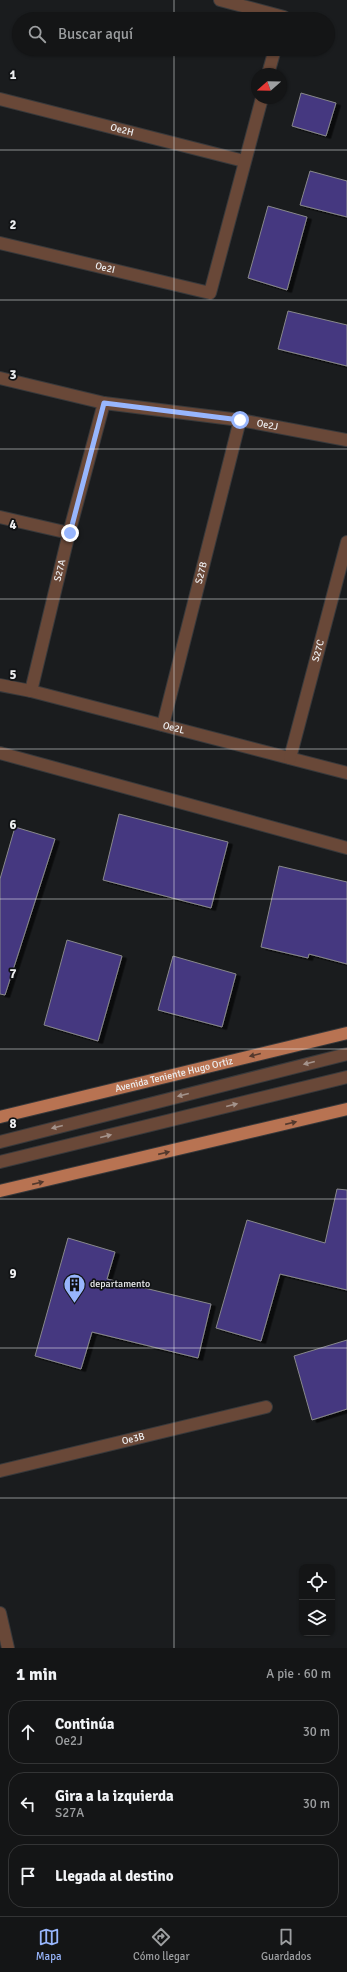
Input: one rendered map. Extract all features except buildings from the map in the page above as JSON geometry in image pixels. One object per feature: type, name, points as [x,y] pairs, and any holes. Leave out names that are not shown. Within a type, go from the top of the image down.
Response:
[{"type":"main road","name":"Avenida Teniente Hugo Ortiz","points":[[0,1118],[347,1032]]},
{"type":"main road","points":[[0,1192],[347,1109]]},
{"type":"street","points":[[220,0],[263,12]]},
{"type":"street","points":[[270,68],[273,56]]},
{"type":"street","name":"Oe2H","points":[[0,99],[244,161]]},
{"type":"street","points":[[244,161],[260,104]]},
{"type":"street","name":"Oe2I","points":[[0,243],[210,293],[244,161]]},
{"type":"street","name":"Oe2J","points":[[0,378],[104,403],[240,420],[347,440]]},
{"type":"street","name":"S27A","points":[[31,691],[104,403]]},
{"type":"street","name":"S27B","points":[[163,725],[240,420]]},
{"type":"street","points":[[0,517],[70,533]]},
{"type":"street","name":"S27C","points":[[290,758],[347,542]]},
{"type":"street","name":"Oe2L","points":[[0,685],[31,691],[347,773]]},
{"type":"street","points":[[0,753],[347,848]]},
{"type":"street","points":[[0,1142],[347,1054]]},
{"type":"street","points":[[0,1162],[347,1077]]},
{"type":"street","name":"Oe3B","points":[[0,1471],[266,1407]]},
{"type":"street","points":[[0,1614],[8,1648]]},
{"type":"place","name":"departamento","points":[[75,1304]]},
{"type":"route","points":[[70,533],[104,403],[240,420]]}]
